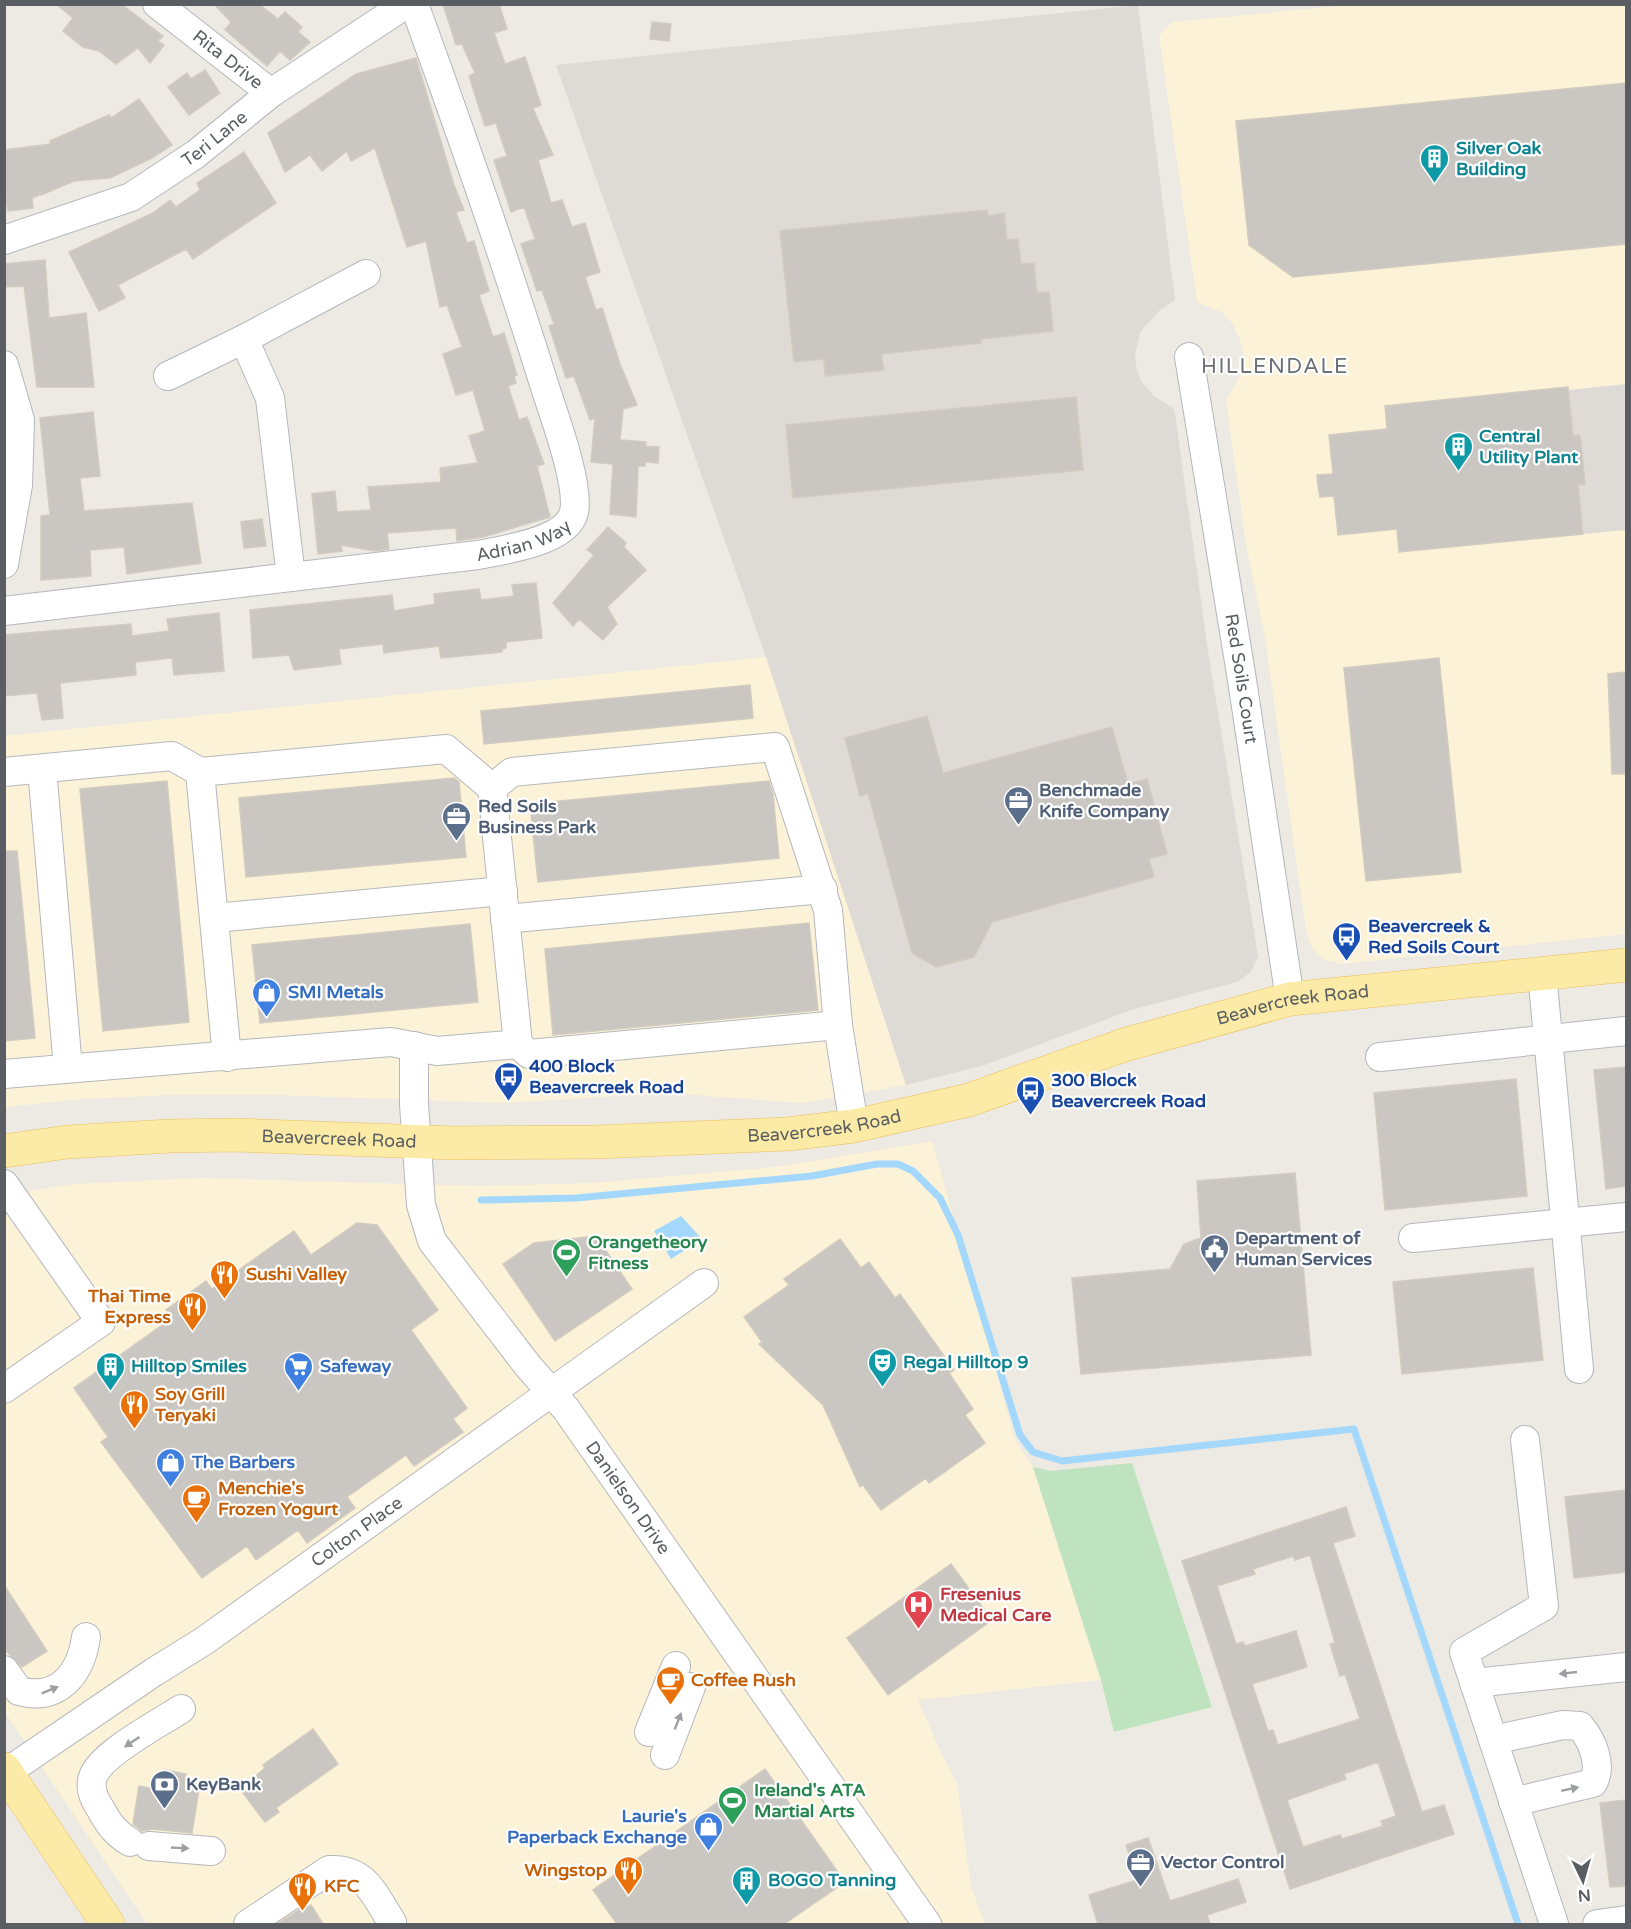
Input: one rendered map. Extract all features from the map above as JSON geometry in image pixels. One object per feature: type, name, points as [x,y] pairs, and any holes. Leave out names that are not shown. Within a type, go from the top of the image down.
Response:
[{"type":"main road","name":"Beavercreek Road","points":[[4,1151],[67,1142],[171,1136],[235,1135],[417,1143],[596,1142],[788,1134],[854,1126],[969,1101],[1125,1045],[1290,999],[1626,965]]},
{"type":"main road","points":[[5,1772],[108,1924]]},
{"type":"street","name":"Rita Drive","points":[[157,4],[271,93]]},
{"type":"street","name":"Teri Lane","points":[[4,240],[131,197],[196,154],[271,93],[406,4]]},
{"type":"street","name":"Adrian Way","points":[[4,611],[478,555],[535,543],[564,528],[574,513],[573,490],[558,427],[475,171],[414,4]]},
{"type":"street","points":[[168,376],[244,339],[366,274]]},
{"type":"street","points":[[244,339],[270,398],[291,577]]},
{"type":"street","name":"Red Soils Court","points":[[1189,357],[1242,680],[1290,999]]},
{"type":"street","points":[[4,365],[18,485],[4,564]]},
{"type":"street","points":[[492,788],[512,772],[775,747],[828,910],[838,1025],[854,1126]]},
{"type":"street","points":[[4,772],[172,756],[200,772],[446,749],[492,788],[518,1044],[530,1054],[838,1025]]},
{"type":"street","points":[[42,769],[68,1068]]},
{"type":"street","points":[[200,772],[227,1057]]},
{"type":"street","points":[[505,919],[823,889]]},
{"type":"street","points":[[214,918],[502,891]]},
{"type":"street","points":[[1542,973],[1579,1369]]},
{"type":"street","points":[[1380,1057],[1626,1031]]},
{"type":"street","points":[[4,1074],[391,1042],[437,1051],[518,1044]]},
{"type":"street","name":"Danielson Drive","points":[[414,1046],[421,1205],[432,1241],[457,1278],[566,1409],[927,1924]]},
{"type":"street","points":[[4,1184],[101,1322],[4,1389]]},
{"type":"street","points":[[1413,1238],[1626,1217]]},
{"type":"street","name":"Colton Place","points":[[5,1772],[204,1641],[704,1283]]},
{"type":"street","points":[[1525,1440],[1544,1606],[1464,1652],[1554,1924]]},
{"type":"street","points":[[4,1670],[19,1691],[32,1695],[47,1693],[57,1688],[78,1669],[86,1637]]},
{"type":"street","points":[[1474,1683],[1626,1667]]},
{"type":"street","points":[[657,1743],[684,1676]]},
{"type":"street","points":[[181,1709],[109,1757],[97,1769],[92,1779],[95,1801],[111,1828],[139,1844],[211,1851]]},
{"type":"street","points":[[1492,1740],[1563,1725],[1580,1726],[1592,1743],[1597,1767],[1593,1783],[1513,1802]]},
{"type":"street","points":[[248,1924],[329,1870],[345,1869],[361,1877],[392,1922]]},
{"type":"street","points":[[1598,1924],[1626,1920]]},
{"type":"shaded area","points":[[1138,5],[1175,300],[1160,310],[1140,332],[1135,355],[1136,366],[1141,381],[1154,396],[1173,408],[1175,414],[1209,658],[1258,956],[1251,972],[1237,982],[1131,1010],[985,1065],[906,1085],[766,657],[556,65]]},
{"type":"shaded area","points":[[1349,5],[1626,5],[1626,934],[1342,964],[1325,960],[1313,950],[1306,931],[1265,638],[1246,544],[1226,400],[1243,371],[1244,357],[1241,342],[1232,323],[1223,313],[1197,302],[1159,36],[1172,22]]},
{"type":"shaded area","points":[[1626,384],[1626,530],[1583,534],[1578,485],[1579,435],[1573,436],[1568,390]]},
{"type":"shaded area","name":"Red Soils Business Park","points":[[766,657],[906,1085],[802,1103],[668,1093],[502,1103],[275,1095],[172,1095],[83,1099],[5,1107],[4,736]]},
{"type":"shaded area","points":[[932,1141],[1015,1440],[1033,1467],[1101,1680],[918,1700],[957,1783],[971,1887],[985,1924],[147,1924],[5,1712],[5,1195],[72,1184],[201,1178],[479,1186],[593,1183],[775,1167]]},
{"type":"green space","points":[[1132,1463],[1212,1707],[1114,1732],[1101,1680],[1033,1467],[1051,1471]]},
{"type":"water","points":[[681,1216],[702,1239],[671,1259],[654,1231]]},
{"type":"building","points":[[56,4],[121,4],[163,36],[158,41],[164,45],[150,63],[138,48],[116,64],[99,51],[83,47],[63,31],[73,18]]},
{"type":"building","points":[[214,4],[259,4],[278,19],[285,12],[302,27],[298,32],[310,42],[290,60],[280,51],[267,66],[225,30],[231,22]]},
{"type":"building","points":[[443,4],[499,4],[507,29],[494,33],[505,64],[525,57],[541,105],[533,108],[553,155],[538,160],[551,203],[562,200],[572,227],[585,223],[600,272],[585,277],[596,310],[602,308],[620,364],[637,405],[623,409],[620,440],[646,442],[645,446],[659,447],[658,463],[645,462],[645,466],[638,466],[636,517],[610,514],[613,464],[591,462],[595,418],[590,420],[574,376],[566,378],[549,326],[554,324],[542,290],[537,291],[521,244],[535,239],[524,207],[511,212],[494,160],[507,156],[496,123],[485,126],[469,76],[475,73],[462,44],[456,45]]},
{"type":"building","points":[[652,22],[671,24],[669,41],[650,39]]},
{"type":"building","points":[[416,58],[454,185],[464,210],[456,212],[467,243],[474,241],[489,291],[479,295],[493,337],[504,333],[517,375],[514,376],[516,383],[508,386],[519,420],[527,417],[544,464],[537,466],[550,517],[483,537],[457,541],[456,528],[387,533],[389,549],[375,551],[341,545],[342,551],[318,554],[312,494],[335,491],[337,512],[371,510],[368,487],[441,482],[440,468],[478,463],[469,436],[485,431],[473,390],[456,395],[443,354],[462,347],[447,305],[440,307],[426,241],[407,247],[375,148],[351,161],[347,151],[322,171],[310,155],[285,172],[268,133],[356,74]]},
{"type":"building","points":[[205,70],[220,93],[189,115],[168,87],[187,73],[191,79]]},
{"type":"building","name":"Silver Oak Building","points":[[1626,83],[1626,244],[1293,277],[1249,245],[1236,121]]},
{"type":"building","points":[[139,99],[172,145],[152,158],[110,178],[74,181],[41,195],[39,192],[39,195],[32,198],[33,208],[8,211],[4,190],[4,150],[51,144],[50,141],[109,115],[111,118]]},
{"type":"building","points":[[244,152],[276,203],[193,259],[186,249],[118,285],[125,298],[99,311],[69,252],[153,213],[170,200],[176,207],[200,190],[197,183]]},
{"type":"building","points":[[987,210],[988,216],[1004,213],[1007,240],[1018,239],[1021,264],[1034,263],[1037,293],[1049,292],[1053,331],[981,339],[981,343],[881,354],[884,370],[825,376],[824,359],[794,362],[780,231]]},
{"type":"building","points":[[45,260],[49,318],[86,313],[94,387],[37,387],[24,286],[4,287],[4,264]]},
{"type":"building","name":"Central Utility Plant","points":[[1568,387],[1573,436],[1580,435],[1585,484],[1578,485],[1583,534],[1399,552],[1397,529],[1338,535],[1334,496],[1320,497],[1317,475],[1333,474],[1329,435],[1387,429],[1385,406]]},
{"type":"building","points":[[1076,397],[1083,470],[793,498],[786,425]]},
{"type":"building","points":[[93,412],[100,476],[80,478],[84,511],[192,503],[201,563],[127,574],[124,547],[90,550],[91,576],[41,580],[41,516],[50,515],[40,418]]},
{"type":"building","points":[[262,519],[266,546],[244,548],[241,522]]},
{"type":"building","points":[[608,527],[626,543],[624,547],[646,570],[607,607],[617,624],[603,640],[579,619],[573,626],[553,603],[594,555],[587,550]]},
{"type":"building","points":[[536,583],[542,638],[506,642],[506,648],[502,649],[502,652],[441,658],[439,646],[384,653],[383,644],[339,649],[341,664],[294,670],[289,655],[253,658],[250,610],[392,595],[394,611],[435,604],[434,594],[479,589],[481,600],[514,596],[512,585]]},
{"type":"building","points":[[219,613],[224,671],[174,675],[172,658],[135,662],[136,675],[60,683],[63,718],[42,720],[37,693],[4,696],[4,635],[131,624],[132,636],[169,631],[167,619]]},
{"type":"building","points":[[1439,658],[1461,872],[1366,881],[1344,668]]},
{"type":"building","points":[[1626,672],[1626,774],[1612,774],[1608,674]]},
{"type":"building","points":[[750,685],[753,718],[484,744],[481,711]]},
{"type":"building","name":"Benchmade Knife Company","points":[[927,716],[943,773],[1112,727],[1128,784],[1147,779],[1167,854],[1149,859],[1154,877],[992,922],[974,957],[936,967],[912,953],[868,793],[860,796],[845,738]]},
{"type":"building","points":[[454,778],[459,782],[466,857],[246,877],[239,798]]},
{"type":"building","points":[[167,781],[189,1022],[103,1031],[80,789]]},
{"type":"building","points":[[769,781],[773,794],[779,858],[538,882],[530,804]]},
{"type":"building","points":[[4,851],[17,851],[35,1038],[4,1041]]},
{"type":"building","points":[[809,923],[818,1010],[553,1035],[545,949]]},
{"type":"building","points":[[470,924],[478,1002],[260,1023],[252,945]]},
{"type":"building","points":[[1626,1067],[1626,1186],[1606,1189],[1594,1070]]},
{"type":"building","points":[[1516,1079],[1527,1196],[1385,1210],[1374,1093]]},
{"type":"building","name":"Department of Human Services","points":[[1295,1173],[1311,1355],[1081,1374],[1072,1278],[1170,1269],[1184,1244],[1201,1238],[1197,1181]]},
{"type":"building","name":"Safeway","points":[[357,1223],[377,1225],[438,1310],[411,1330],[467,1408],[453,1419],[463,1432],[414,1466],[406,1455],[347,1497],[355,1508],[307,1543],[298,1530],[256,1560],[247,1546],[202,1578],[101,1442],[108,1437],[74,1388],[172,1318],[166,1310],[206,1281],[212,1289],[294,1231],[311,1255]]},
{"type":"building","name":"Orangetheory Fitness","points":[[596,1236],[632,1289],[555,1341],[503,1264],[534,1243]]},
{"type":"building","name":"Regal Hilltop 9","points":[[840,1239],[861,1268],[869,1262],[895,1298],[900,1294],[954,1370],[949,1373],[973,1409],[965,1415],[985,1443],[929,1483],[926,1478],[881,1510],[863,1485],[860,1487],[823,1405],[759,1344],[762,1342],[744,1317],[789,1285],[784,1279]]},
{"type":"building","points":[[1533,1268],[1543,1360],[1402,1374],[1393,1282]]},
{"type":"building","points":[[1626,1490],[1626,1572],[1574,1578],[1565,1497]]},
{"type":"building","points":[[1346,1507],[1355,1536],[1333,1543],[1422,1812],[1444,1805],[1454,1834],[1290,1889],[1182,1561]],"holes":[[[1310,1555],[1335,1643],[1330,1644],[1340,1676],[1345,1674],[1360,1719],[1278,1745],[1273,1730],[1268,1731],[1252,1684],[1307,1667],[1296,1631],[1245,1646],[1243,1642],[1236,1644],[1217,1586],[1255,1574],[1253,1569],[1293,1556],[1295,1560]],[[1378,1762],[1396,1816],[1381,1821],[1383,1826],[1342,1839],[1340,1835],[1303,1847],[1287,1800],[1346,1779],[1344,1774]]]},
{"type":"building","name":"Fresenius Medical Care","points":[[951,1564],[992,1620],[888,1695],[847,1638]]},
{"type":"building","points":[[4,1585],[47,1651],[22,1667],[4,1649]]},
{"type":"building","points":[[313,1729],[338,1764],[276,1808],[279,1812],[265,1822],[240,1789],[265,1768],[263,1765]]},
{"type":"building","points":[[765,1769],[845,1882],[784,1924],[617,1924],[593,1890]]},
{"type":"building","name":"KeyBank","points":[[165,1770],[186,1774],[185,1781],[200,1783],[192,1833],[152,1829],[142,1831],[133,1824],[139,1786],[162,1790]]},
{"type":"building","points":[[1626,1800],[1626,1886],[1610,1887],[1600,1803]]},
{"type":"building","name":"Vector Control","points":[[1148,1838],[1170,1901],[1238,1879],[1246,1902],[1207,1915],[1210,1924],[1098,1924],[1089,1895],[1137,1880],[1126,1845]]},
{"type":"building","points":[[311,1905],[323,1924],[277,1924],[300,1909],[301,1911]]},
{"type":"waterway","points":[[481,1200],[576,1198],[812,1176],[877,1164],[898,1164],[913,1171],[940,1198],[958,1235],[1020,1435],[1033,1452],[1062,1461],[1354,1429],[1518,1924]]},
{"type":"place","name":"Silver Oak Building","points":[[1435,184]]},
{"type":"place","name":"Central Utility Plant","points":[[1458,472]]},
{"type":"place","name":"Benchmade Knife Company","points":[[1018,826]]},
{"type":"place","name":"Red Soils Business Park","points":[[457,842]]},
{"type":"place","name":"Beavercreek & Red Soils Court","points":[[1347,962]]},
{"type":"place","name":"SMI Metals","points":[[267,1018]]},
{"type":"place","name":"400 Block Beavercreek Road","points":[[508,1102]]},
{"type":"place","name":"300 Block Beavercreek Road","points":[[1030,1116]]},
{"type":"place","name":"Department of Human Services","points":[[1214,1274]]},
{"type":"place","name":"Orangetheory Fitness","points":[[567,1278]]},
{"type":"place","name":"Sushi Valley","points":[[225,1300]]},
{"type":"place","name":"Thai Time Express","points":[[192,1332]]},
{"type":"place","name":"Regal Hilltop 9","points":[[882,1388]]},
{"type":"place","name":"Hilltop Smiles","points":[[110,1392]]},
{"type":"place","name":"Safeway","points":[[299,1392]]},
{"type":"place","name":"Soy Grill Teryaki","points":[[134,1430]]},
{"type":"place","name":"The Barbers","points":[[171,1488]]},
{"type":"place","name":"Menchie's Frozen Yogurt","points":[[197,1524]]},
{"type":"place","name":"Fresenius Medical Care","points":[[919,1630]]},
{"type":"place","name":"Coffee Rush","points":[[670,1706]]},
{"type":"place","name":"KeyBank","points":[[165,1810]]},
{"type":"place","name":"Ireland's ATA Martial Arts","points":[[733,1826]]},
{"type":"place","name":"Laurie's Paperback Exchange","points":[[708,1852]]},
{"type":"place","name":"Vector Control","points":[[1140,1888]]},
{"type":"place","name":"Wingstop","points":[[628,1896]]},
{"type":"place","name":"BOGO Tanning","points":[[747,1906]]},
{"type":"place","name":"KFC","points":[[303,1912]]},
{"type":"district","name":"HILLENDALE","points":[[1275,366]]}]
